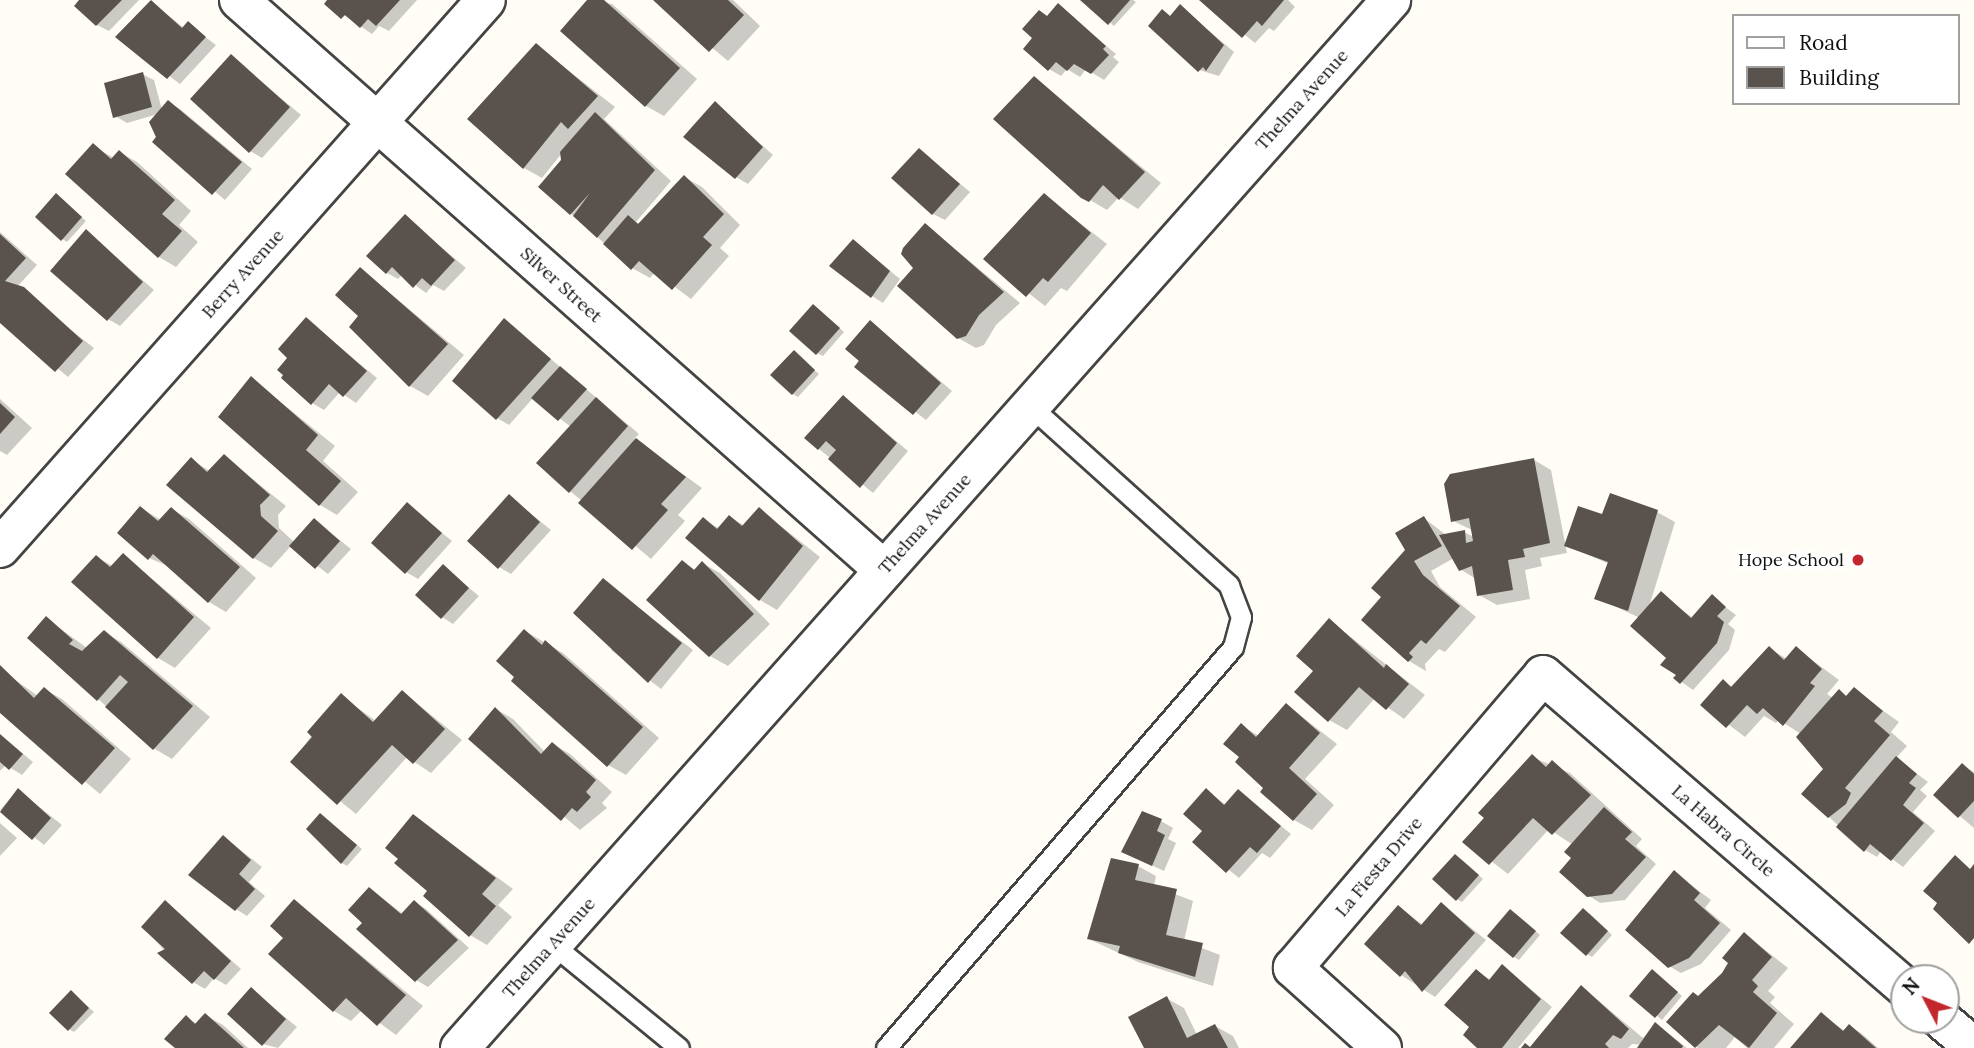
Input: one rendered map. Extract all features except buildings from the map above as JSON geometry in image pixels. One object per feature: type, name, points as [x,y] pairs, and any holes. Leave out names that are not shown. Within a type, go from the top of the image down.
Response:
[{"type":"street","name":"Silver Street","points":[[239,0],[884,570]]},
{"type":"street","name":"Berry Avenue","points":[[0,548],[486,0]]},
{"type":"street","name":"Thelma Avenue","points":[[460,1048],[1391,0]]},
{"type":"street","name":"La Habra Circle","points":[[1543,675],[1890,975]]},
{"type":"street","name":"La Fiesta Drive","points":[[1382,1048],[1293,968],[1543,675]]},
{"type":"street","points":[[1959,1034],[1974,1047]]},
{"type":"lane","points":[[886,1048],[1233,647],[1241,617],[1229,585],[1030,406]]},
{"type":"lane","points":[[552,944],[679,1048]]},
{"type":"place","name":"Hope School","points":[[1858,560]]}]
